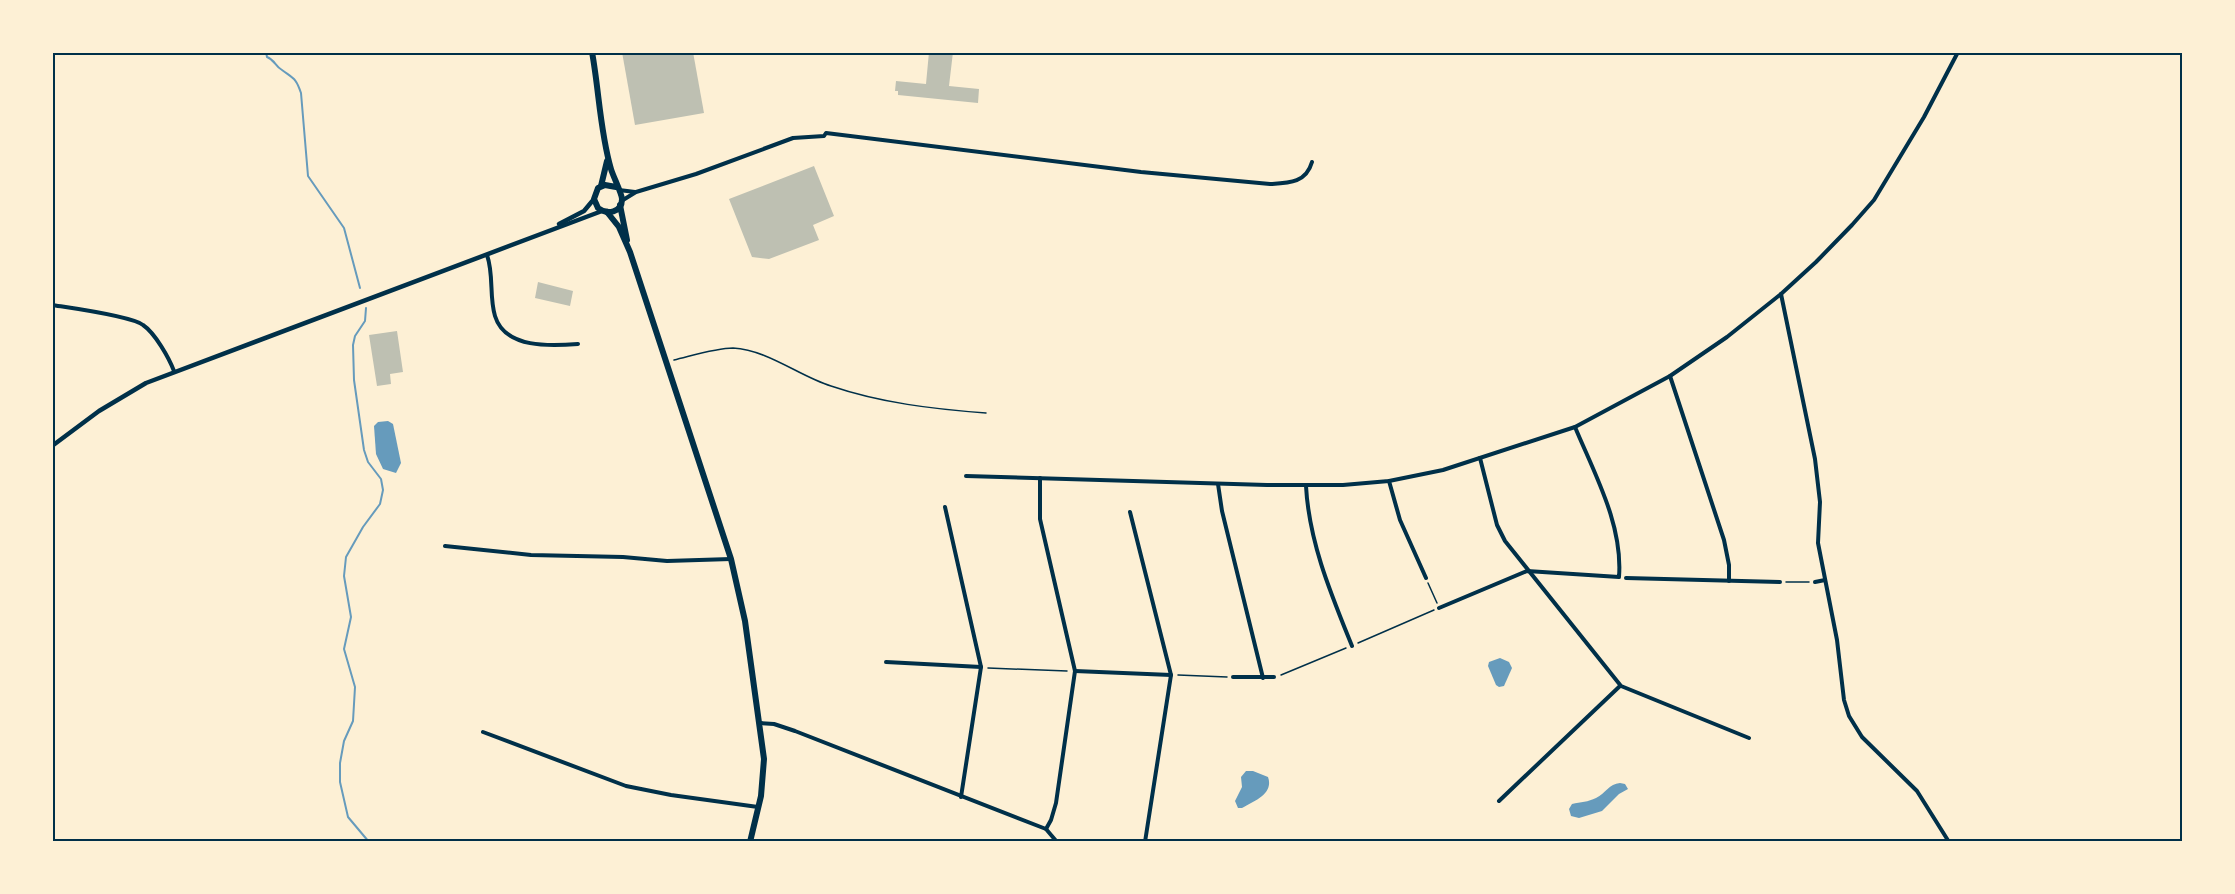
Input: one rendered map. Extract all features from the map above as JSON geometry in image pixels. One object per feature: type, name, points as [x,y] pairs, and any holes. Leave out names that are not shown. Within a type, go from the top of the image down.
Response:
[{"type":"main road","points":[[592,52],[607,151],[618,188],[629,249]]},
{"type":"main road","points":[[607,151],[606,168],[601,186],[596,192],[595,204],[619,226],[629,249],[731,559],[745,621],[764,759],[758,807],[750,842]]},
{"type":"main road","points":[[601,186],[609,184],[618,188]]},
{"type":"main road","points":[[604,212],[615,211],[621,203]]},
{"type":"street","points":[[966,476],[1306,486],[1389,480],[1443,470],[1575,427],[1670,376],[1727,337],[1781,294],[1845,233],[1874,200],[1924,117],[1958,52]]},
{"type":"street","points":[[621,203],[636,192],[696,174],[793,138],[824,136],[826,133],[1141,172],[1270,184],[1290,183],[1303,179],[1310,171],[1312,162]]},
{"type":"street","points":[[618,188],[636,192]]},
{"type":"street","points":[[546,232],[584,210],[594,199]]},
{"type":"street","points":[[52,446],[122,396],[174,371],[604,212]]},
{"type":"street","points":[[487,255],[491,270],[495,316],[508,334],[514,338],[538,344],[578,344]]},
{"type":"street","points":[[1781,294],[1815,459],[1820,502],[1818,543],[1837,640],[1844,700],[1849,716],[1862,738],[1917,791],[1947,841]]},
{"type":"street","points":[[52,305],[138,322],[150,331],[174,371]]},
{"type":"street","points":[[1670,376],[1724,540],[1729,565],[1729,581]]},
{"type":"street","points":[[1439,608],[1527,571],[1619,577],[1620,549],[1616,534],[1603,492],[1575,427]]},
{"type":"street","points":[[1480,458],[1497,525],[1505,541],[1621,686],[1749,738]]},
{"type":"street","points":[[1040,478],[1040,519],[1075,671],[1056,803],[1046,829]]},
{"type":"street","points":[[1389,480],[1400,520],[1426,578]]},
{"type":"street","points":[[1218,484],[1222,511],[1263,678]]},
{"type":"street","points":[[1306,486],[1312,534],[1327,582],[1352,645]]},
{"type":"street","points":[[945,507],[981,667],[961,797]]},
{"type":"street","points":[[1130,512],[1171,675],[1144,842]]},
{"type":"street","points":[[445,546],[531,555],[623,557],[667,561],[731,559]]},
{"type":"street","points":[[1626,578],[1780,582]]},
{"type":"street","points":[[1815,582],[1825,580]]},
{"type":"street","points":[[886,662],[981,667]]},
{"type":"street","points":[[1075,671],[1171,675]]},
{"type":"street","points":[[1233,677],[1274,677]]},
{"type":"street","points":[[1499,801],[1621,686]]},
{"type":"street","points":[[760,723],[774,724],[795,731],[1046,829],[1058,842]]},
{"type":"street","points":[[483,732],[626,786],[671,795],[758,807]]},
{"type":"path","points":[[666,362],[731,348],[748,351],[830,386],[853,392],[918,407],[986,413]]},
{"type":"path","points":[[1274,677],[1439,608],[1426,578]]},
{"type":"path","points":[[1780,582],[1815,582]]},
{"type":"path","points":[[981,667],[1075,671]]},
{"type":"path","points":[[1171,675],[1233,677]]},
{"type":"water","points":[[388,421],[393,424],[401,463],[396,473],[383,469],[376,454],[374,426],[378,422]]},
{"type":"water","points":[[1500,658],[1509,662],[1512,668],[1504,686],[1499,687],[1488,666],[1489,662]]},
{"type":"water","points":[[1246,771],[1253,771],[1268,777],[1268,788],[1257,800],[1238,808],[1235,801],[1242,787],[1241,777]]},
{"type":"water","points":[[1625,784],[1628,789],[1619,794],[1602,811],[1579,818],[1571,816],[1569,809],[1572,804],[1593,799],[1613,785]]},
{"type":"building","points":[[622,52],[693,52],[704,113],[635,125]]},
{"type":"building","points":[[929,52],[953,52],[949,86],[979,89],[978,103],[898,95],[898,91],[895,91],[896,81],[926,84]]},
{"type":"building","points":[[814,166],[834,216],[813,225],[819,240],[769,259],[752,257],[729,199]]},
{"type":"building","points":[[538,282],[573,291],[570,306],[535,298]]},
{"type":"building","points":[[397,331],[403,372],[390,374],[391,384],[377,386],[369,335]]},
{"type":"waterway","points":[[266,52],[267,57],[298,84],[301,93],[308,176],[344,228],[360,288]]},
{"type":"waterway","points":[[366,308],[365,321],[355,336],[353,345],[354,380],[364,450],[368,462],[381,479],[383,490],[380,504],[363,527],[346,557],[344,576],[351,617],[344,649],[355,687],[353,721],[344,741],[340,763],[340,782],[348,817],[369,842]]}]
